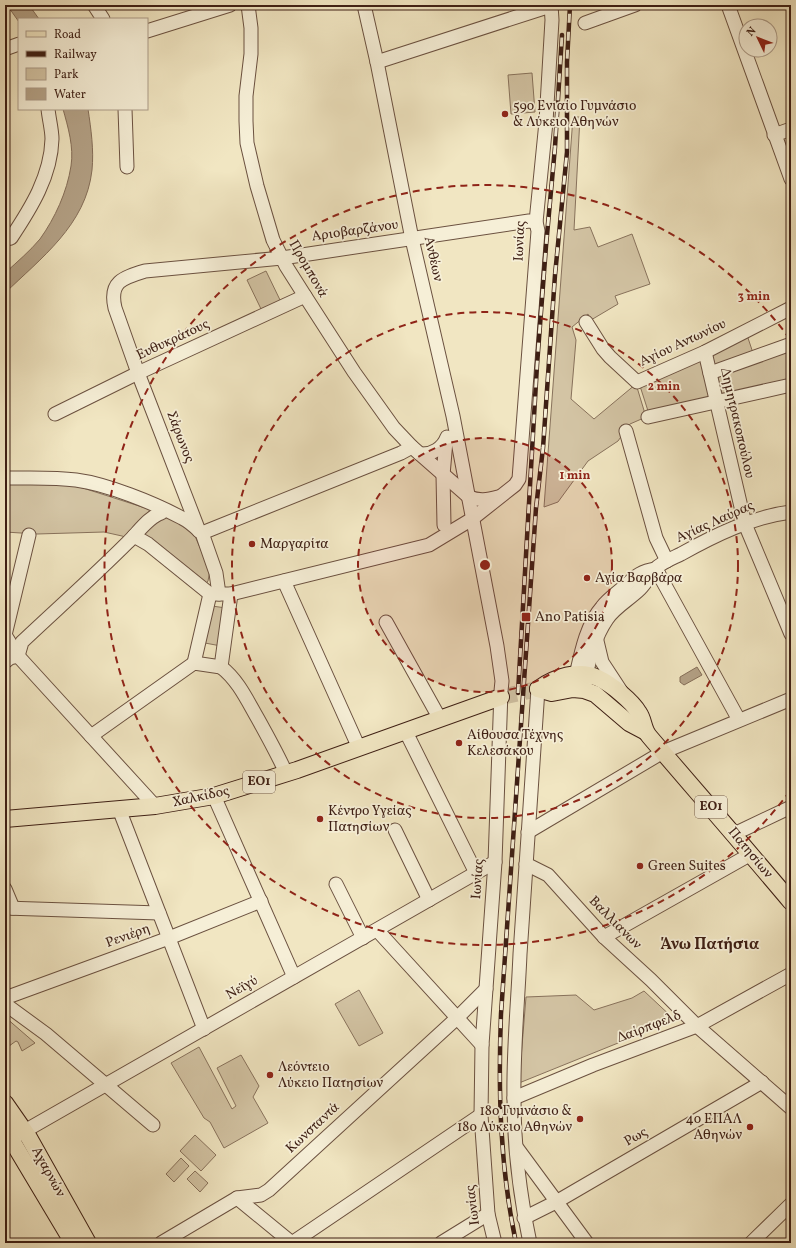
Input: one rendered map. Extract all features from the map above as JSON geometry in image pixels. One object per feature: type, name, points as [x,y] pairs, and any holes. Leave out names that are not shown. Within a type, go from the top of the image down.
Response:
[{"type":"main road","name":"Πατησίων","points":[[580,681],[602,680],[628,701],[640,714],[646,732]]},
{"type":"main road","points":[[538,689],[547,682],[580,681]]},
{"type":"main road","name":"Πατησίων","points":[[580,681],[629,723],[646,732],[791,902]]},
{"type":"main road","name":"Χαλκίδος","points":[[5,819],[155,806],[214,796],[406,732],[501,697]]},
{"type":"main road","name":"Αχαρνών","points":[[5,1103],[12,1135],[73,1243]]},
{"type":"main road","name":"Αχαρνών","points":[[12,1135],[88,1243]]},
{"type":"street","points":[[94,5],[102,18]]},
{"type":"street","points":[[148,31],[230,5]]},
{"type":"street","name":"Προμπονά","points":[[248,5],[251,34],[251,54],[246,96],[247,143],[267,224],[273,240],[305,296],[354,372],[394,428],[443,475],[469,497]]},
{"type":"street","name":"Ανθέων","points":[[364,5],[377,62],[412,239],[453,416],[472,519]]},
{"type":"street","points":[[377,62],[550,5]]},
{"type":"street","name":"Ιωνίας","points":[[500,496],[515,485],[518,479],[538,231],[536,222],[546,122],[552,20],[550,5]]},
{"type":"street","points":[[585,23],[635,5]]},
{"type":"street","points":[[728,5],[791,180]]},
{"type":"street","points":[[5,49],[18,44]]},
{"type":"street","points":[[8,238],[21,223],[42,186],[48,166],[52,139],[48,110]]},
{"type":"street","points":[[125,110],[127,167]]},
{"type":"street","points":[[774,135],[791,129]]},
{"type":"street","name":"Αριοβαρζάνου","points":[[114,290],[118,282],[128,276],[144,271],[282,258],[529,221],[536,222]]},
{"type":"street","name":"Σάρωνος","points":[[114,290],[113,298],[115,308],[138,373],[216,573],[220,594],[194,663]]},
{"type":"street","name":"Ευθυκράτους","points":[[55,414],[138,373],[305,296]]},
{"type":"street","name":"Αγίου Αντωνίου","points":[[586,322],[610,357],[637,382],[705,352],[791,308]]},
{"type":"street","points":[[710,373],[791,344]]},
{"type":"street","name":"Δημητρακοπούλου","points":[[705,352],[745,524],[791,634]]},
{"type":"street","points":[[648,417],[791,385]]},
{"type":"street","points":[[429,545],[444,525],[443,475],[446,441],[453,416]]},
{"type":"street","points":[[626,431],[656,538],[667,561]]},
{"type":"street","points":[[9,478],[76,480],[119,492],[183,518],[200,532],[401,453],[416,450],[431,453],[442,446],[446,441]]},
{"type":"street","points":[[469,497],[476,500],[489,500],[500,496]]},
{"type":"street","points":[[134,536],[220,594],[284,581],[429,545],[472,519],[500,496]]},
{"type":"street","points":[[476,537],[481,525],[497,506],[500,496]]},
{"type":"street","points":[[18,656],[22,642],[156,514],[161,513],[161,508]]},
{"type":"street","name":"Αγίας Λαύρας","points":[[580,681],[597,638],[608,617],[640,589],[656,569],[667,561],[699,544],[745,524],[772,514],[791,512]]},
{"type":"street","points":[[444,525],[472,519]]},
{"type":"street","name":"Ιωνίας","points":[[472,519],[497,646],[502,681],[495,862],[482,1045],[480,1114],[488,1214],[495,1243]]},
{"type":"street","points":[[29,535],[5,635],[18,656],[155,806]]},
{"type":"street","points":[[656,569],[739,720]]},
{"type":"street","name":"Αγίας Λαύρας","points":[[580,681],[580,656],[587,635],[597,613],[634,578],[645,570],[656,569]]},
{"type":"street","points":[[284,581],[359,748]]},
{"type":"street","points":[[220,594],[221,667]]},
{"type":"street","points":[[386,622],[440,719]]},
{"type":"street","points":[[597,638],[599,654],[602,662],[628,701]]},
{"type":"street","points":[[5,662],[10,658],[18,656]]},
{"type":"street","points":[[91,736],[194,663],[221,667],[230,674],[239,686],[279,757],[286,773]]},
{"type":"street","points":[[530,1243],[524,1218],[516,1147],[514,1098],[515,1048],[538,689]]},
{"type":"street","points":[[528,832],[663,752],[791,699]]},
{"type":"street","points":[[406,732],[476,873]]},
{"type":"street","points":[[214,796],[294,977]]},
{"type":"street","points":[[734,834],[791,807]]},
{"type":"street","points":[[120,809],[204,1029]]},
{"type":"street","points":[[395,830],[429,900]]},
{"type":"street","points":[[604,937],[751,854]]},
{"type":"street","name":"Νεϊγύ","points":[[12,1135],[106,1085],[495,862]]},
{"type":"street","name":"Βαλλιανων","points":[[526,864],[548,875],[604,937],[651,980],[697,1026],[791,1108]]},
{"type":"street","points":[[336,884],[363,938]]},
{"type":"street","points":[[5,889],[9,908],[159,913]]},
{"type":"street","name":"Ρενιέρη","points":[[5,998],[168,938],[261,901]]},
{"type":"street","points":[[377,930],[482,1045]]},
{"type":"street","name":"Δαίρπφελδ","points":[[514,1098],[593,1065],[697,1026],[791,974]]},
{"type":"street","name":"Κωνσταντά","points":[[161,1243],[237,1198],[261,1195],[269,1190],[457,1018],[486,989]]},
{"type":"street","points":[[5,1004],[46,1034],[153,1126]]},
{"type":"street","name":"Ρως","points":[[524,1218],[556,1202],[762,1082]]},
{"type":"street","points":[[237,1198],[292,1243],[480,1114]]},
{"type":"street","points":[[516,1147],[587,1243]]},
{"type":"street","points":[[751,1243],[791,1204]]},
{"type":"street","points":[[441,1243],[488,1214]]},
{"type":"green space","points":[[532,73],[535,112],[511,114],[508,75]]},
{"type":"green space","points":[[573,117],[580,117],[574,230],[590,227],[598,247],[632,234],[650,284],[615,296],[618,304],[591,320],[588,314],[572,327],[576,340],[571,399],[594,419],[636,384],[646,417],[630,424],[618,441],[588,461],[558,502],[544,507]]},
{"type":"green space","points":[[266,271],[281,302],[262,311],[247,280]]},
{"type":"green space","points":[[747,335],[753,353],[791,340],[791,379],[722,395],[712,353]]},
{"type":"green space","points":[[699,356],[710,399],[649,414],[640,386]]},
{"type":"green space","points":[[8,484],[69,485],[83,488],[161,513],[176,520],[194,534],[210,570],[208,581],[205,585],[154,547],[122,536],[104,532],[37,534],[5,532],[5,486]]},
{"type":"green space","points":[[212,606],[226,608],[221,646],[205,643]]},
{"type":"green space","points":[[359,990],[383,1033],[359,1046],[335,1004]]},
{"type":"green space","points":[[644,991],[675,1020],[519,1083],[526,997],[576,995],[594,1010],[632,998]]},
{"type":"green space","points":[[5,1017],[35,1043],[22,1051],[18,1042],[16,1041],[5,1049]]},
{"type":"green space","points":[[199,1047],[232,1109],[236,1106],[217,1068],[241,1055],[259,1086],[253,1097],[268,1123],[224,1148],[210,1122],[204,1118],[171,1063]]},
{"type":"green space","points":[[195,1135],[216,1155],[201,1171],[180,1151]]},
{"type":"green space","points":[[181,1158],[189,1166],[174,1182],[166,1174]]},
{"type":"green space","points":[[195,1171],[208,1183],[200,1192],[187,1179]]},
{"type":"water","points":[[7,5],[29,5],[38,18],[18,18],[18,21]]},
{"type":"water","points":[[63,110],[88,110],[93,155],[88,190],[81,208],[60,239],[5,293],[5,273],[40,239],[55,214],[67,185],[72,152]]},
{"type":"water","points":[[697,667],[702,675],[684,685],[680,682],[680,677]]},
{"type":"tunnel","points":[[501,697],[538,689]]},
{"type":"railway","points":[[516,1243],[506,1186],[501,1129],[501,1014],[536,508],[543,448],[555,275],[567,152],[567,62],[570,5]]},
{"type":"railway","points":[[518,693],[537,365],[555,147],[562,35]]},
{"type":"place","name":"59ο Ενιαίο Γυμνάσιο & Λύκειο Αθηνών","points":[[505,114]]},
{"type":"place","name":"Μαργαρίτα","points":[[252,544]]},
{"type":"place","name":"Αγία Βαρβάρα","points":[[587,578]]},
{"type":"place","name":"Ano Patisia","points":[[526,617]]},
{"type":"place","name":"Αίθουσα Τέχνης Κελεσάκου","points":[[459,743]]},
{"type":"place","name":"Κέντρο Υγείας Πατησίων","points":[[320,819]]},
{"type":"place","name":"Green Suites","points":[[640,866]]},
{"type":"place","name":"Λεόντειο Λύκειο Πατησίων","points":[[270,1075]]},
{"type":"place","name":"18ο Γυμνάσιο & 18ο Λύκειο Αθηνών","points":[[580,1119]]},
{"type":"place","name":"4ο ΕΠΑΛ Αθηνών","points":[[750,1127]]},
{"type":"district","name":"Άνω Πατήσια","points":[[710,945]]}]
